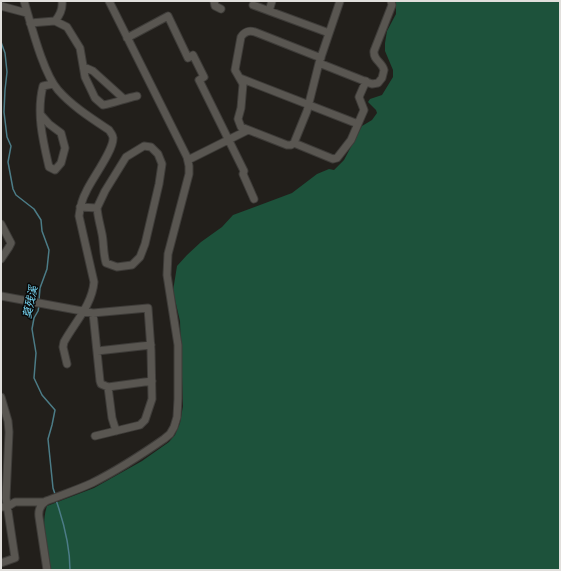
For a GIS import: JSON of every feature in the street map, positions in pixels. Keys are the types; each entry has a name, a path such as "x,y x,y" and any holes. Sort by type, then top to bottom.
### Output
{"street":[{"path":"24,1 30,23 53,84 73,105 109,130 113,139 109,152 86,192 80,207 79,216 94,282 91,295 84,311 64,342 63,347 67,364"},
{"path":"55,21 60,15 63,6 62,1"},
{"path":"4,507 15,502 45,502 91,484 128,463 170,434 177,417 178,345 167,275 167,266 168,254 189,174 188,160 109,1"},
{"path":"214,1 215,6 221,9"},
{"path":"269,11 272,1"},
{"path":"294,143 309,104 320,61 340,1"},
{"path":"366,81 360,97 364,110 348,145 336,159 294,143 287,145 241,127 238,122 243,84 235,70 241,37 243,34 247,31 255,32 366,81 372,84 377,83 381,80 384,71 382,65 375,58 374,51 392,5 391,1"},
{"path":"253,5 329,33"},
{"path":"1,6 28,13"},
{"path":"127,38 168,16 188,58 194,55 204,77 199,80 244,171 243,174 254,199"},
{"path":"30,23 55,21 67,27 80,48 85,76 95,98 103,105 112,104 137,96"},
{"path":"84,67 93,71 124,99"},
{"path":"240,78 358,124"},
{"path":"41,115 48,124 61,133 65,148 61,163 55,170 50,167 41,131 40,97 43,86 53,84"},
{"path":"188,160 248,130"},
{"path":"144,146 151,147 158,154 162,164 160,184 145,244 140,257 132,265 117,268 106,263 103,256 102,234 98,222 97,208 105,191 126,157 144,146"},
{"path":"80,207 97,208"},
{"path":"1,224 11,243 10,247 1,259"},
{"path":"1,296 93,313 148,308 151,345 152,398 144,422 140,426 95,436"},
{"path":"93,313 101,384 108,387 152,381"},
{"path":"97,351 151,345"},
{"path":"108,387 112,418 116,431"},
{"path":"1,397 9,432 6,498 4,507 15,558 1,563"},
{"path":"45,502 39,509 39,517 47,570"}],"green space":[{"path":"396,1 560,1 560,570 51,570 44,530 47,506 94,488 142,461 169,442 175,435 180,423 183,406 180,321 173,291 177,266 201,242 222,227 233,215 292,193 317,174 329,169 334,170 344,160 362,126 372,120 377,113 368,102 370,99 382,95 393,77 393,70 385,51 385,43 387,31 396,14"}],"waterway":[{"name":"莫残溪","path":"1,42 5,53 7,72 4,112 7,137 11,146 8,162 13,189 16,195 34,209 41,220 42,231 49,250 47,269 40,288 39,300"},
{"name":"莫残溪","path":"39,306 34,318 32,329 36,353 34,378 42,395 55,410 48,439 53,488 55,494"},
{"name":"莫残溪","path":"56,500 66,535 70,570"}]}
